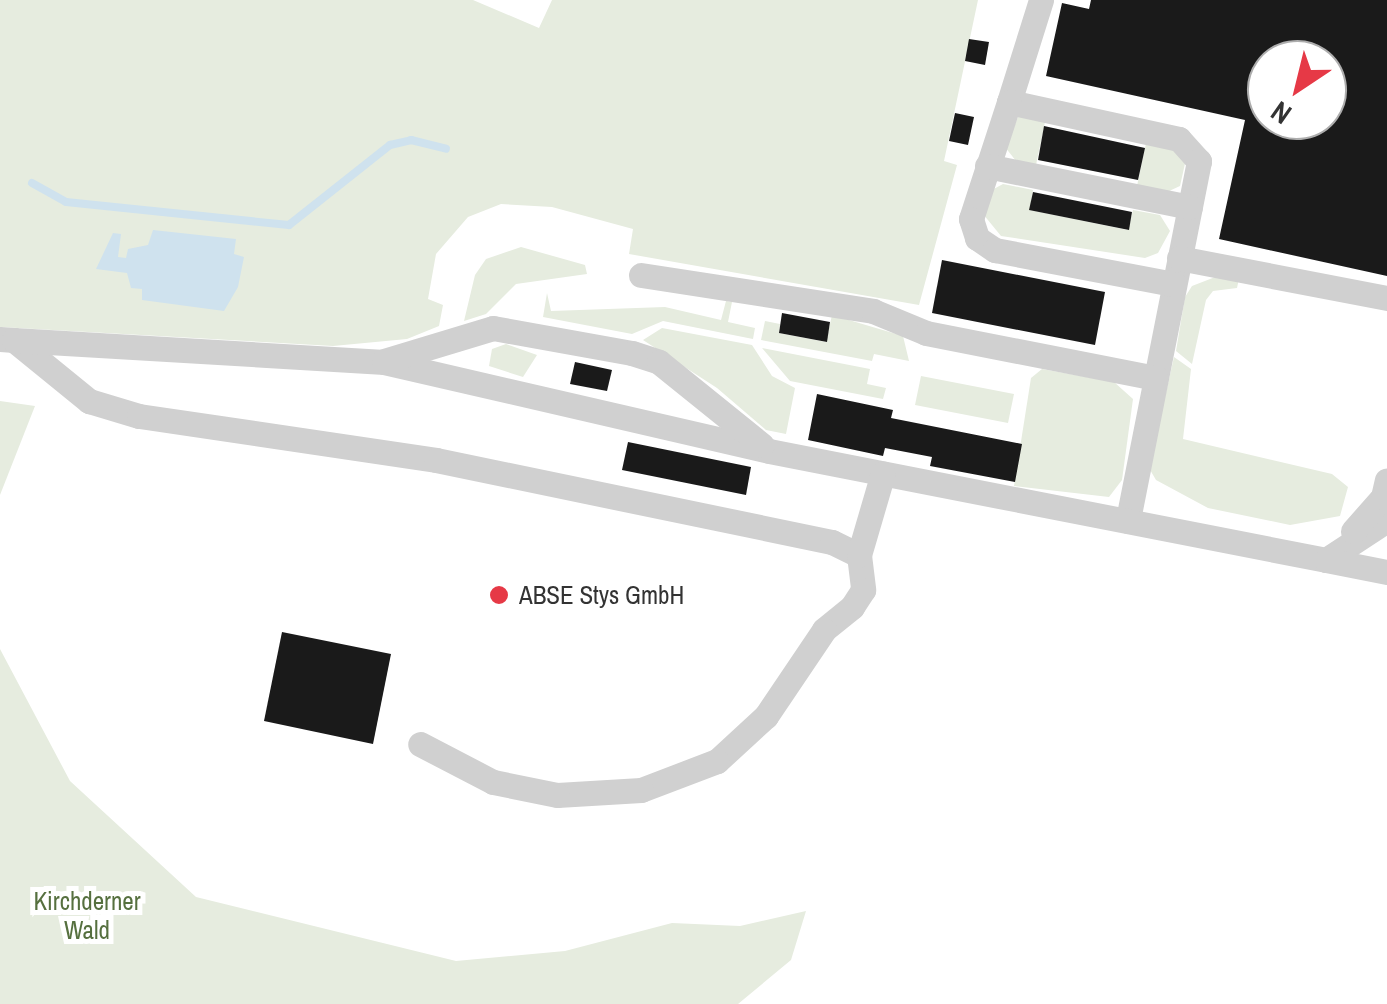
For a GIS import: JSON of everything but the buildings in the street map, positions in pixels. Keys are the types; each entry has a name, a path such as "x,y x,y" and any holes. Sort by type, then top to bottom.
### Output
{"lane":[{"path":"1041,0 971,219 977,238 996,250 1174,284"},
{"path":"1009,102 1180,139 1199,160 1128,521"},
{"path":"988,166 1190,207"},
{"path":"1180,258 1387,298"},
{"path":"641,275 873,311 926,332 1156,378"},
{"path":"384,362 493,328 659,362 770,451"},
{"path":"7,340 384,362 770,451 1387,572"},
{"path":"7,340 89,401 138,416 436,460 832,542 859,556"},
{"path":"420,744 493,782 557,795 641,790 716,761 754,729 824,630 852,607 864,590 859,556 883,473"},
{"path":"1326,560 1384,496 1387,480"},
{"path":"1326,560 1387,520"},
{"path":"1326,560 1387,556"}],"green space":[{"path":"0,0 473,0 539,28 552,0 978,0 944,161 957,165 919,305 629,254 633,229 552,207 501,204 468,217 436,254 428,299 443,305 439,326 407,339 333,346 0,327"},
{"path":"1019,115 1045,122 1036,165 1016,161 1005,147"},
{"path":"1146,143 1175,145 1186,159 1180,186 1167,192 1137,186"},
{"path":"1003,184 1033,190 1030,210 1128,230 1133,210 1160,215 1170,231 1158,253 1145,258 1001,236 983,214 990,191"},
{"path":"521,247 585,265 587,274 516,284 486,314 464,321 475,275 486,259"},
{"path":"1223,274 1240,274 1237,288 1213,291 1206,300 1192,364 1176,351 1185,297 1192,286"},
{"path":"547,293 551,311 665,307 721,320 726,301 732,302 728,322 755,328 753,339 663,321 632,334 543,317"},
{"path":"832,315 903,336 909,361 874,354 872,361 761,340 765,321 780,324 779,333 826,342"},
{"path":"662,328 752,345 772,376 795,388 786,434 766,430 717,388 643,340"},
{"path":"506,344 537,355 523,377 489,366 492,349"},
{"path":"762,348 870,369 867,384 886,388 883,399 790,381"},
{"path":"1174,357 1191,369 1183,439 1332,474 1348,487 1340,516 1290,525 1208,508 1156,480 1149,468"},
{"path":"1042,369 1114,382 1133,399 1122,480 1109,497 1014,486 1031,378"},
{"path":"921,376 1014,394 1008,423 915,405"},
{"path":"0,401 35,406 0,495"},
{"name":"Kirchderner Wald","path":"0,649 70,781 196,897 456,961 565,951 672,923 740,926 806,911 791,960 738,1004 0,1004"}],"water":[{"path":"153,230 236,239 234,254 244,257 238,287 224,311 142,300 142,289 131,288 127,273 96,269 113,233 121,234 118,257 126,258 128,249 148,245"}],"waterway":[{"path":"32,183 66,202 289,225 390,145 411,140 446,149"}],"place":[{"name":"ABSE Stys GmbH","path":"499,595"}]}
